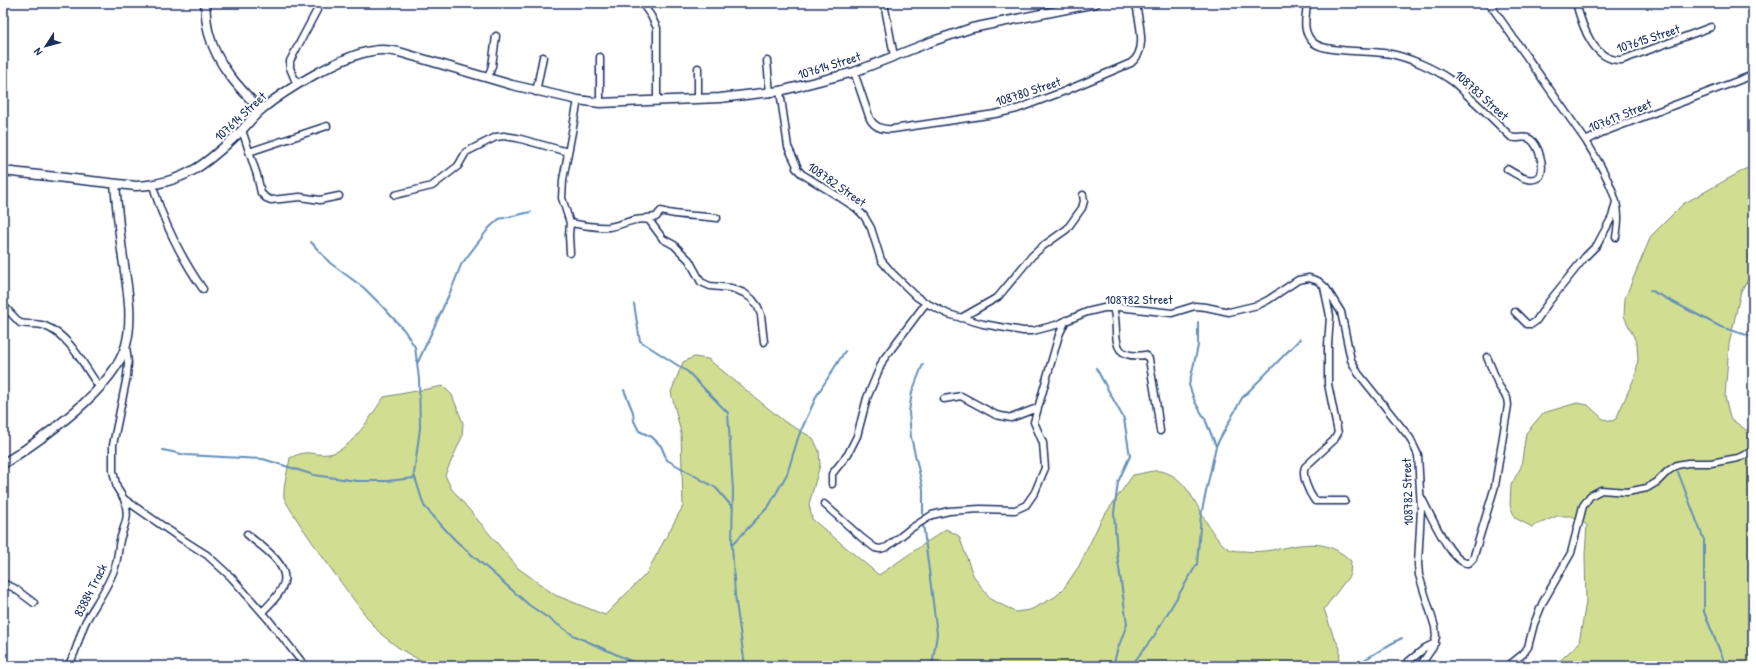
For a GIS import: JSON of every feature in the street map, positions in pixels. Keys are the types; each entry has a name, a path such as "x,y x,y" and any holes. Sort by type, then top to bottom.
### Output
{"street":[{"path":"205,3 208,33 214,50 229,76 261,110"},
{"path":"642,3 657,28 657,100"},
{"path":"884,3 894,56"},
{"name":"107614 Street","path":"3,171 115,184 154,185 172,180 202,166 242,130 261,110 297,85 363,52 380,50 404,53 536,92 578,100 600,102 720,98 780,92 854,72 933,41 972,28 1096,3"},
{"name":"108780 Street","path":"854,72 870,119 875,125 882,129 893,129 1017,109 1065,91 1131,63 1136,59 1141,46 1136,3"},
{"name":"108783 Street","path":"1307,3 1305,28 1310,38 1316,45 1329,49 1365,50 1392,54 1428,68 1450,79 1511,137 1527,138 1530,140 1536,147 1543,165 1540,176 1534,180 1525,178 1507,169"},
{"name":"107617 Street","path":"1488,3 1586,141 1601,133 1753,75"},
{"name":"107615 Street","path":"1576,3 1584,30 1607,58 1613,61 1622,60 1712,28"},
{"path":"297,85 290,68 290,61 317,10"},
{"path":"488,78 492,66 496,36"},
{"path":"536,92 543,57"},
{"path":"600,57 600,102"},
{"path":"767,61 770,93"},
{"path":"698,68 698,98"},
{"name":"108782 Street","path":"780,92 788,147 797,166 796,168 802,174 856,208 864,216 871,228 881,260 911,292 926,304 961,318 1023,331 1033,331 1056,325 1087,312 1113,308 1172,313 1195,306 1229,312 1258,305 1298,280 1309,278 1318,281 1324,286 1341,312 1350,360 1358,373 1414,444 1418,455 1421,496 1418,564 1419,575 1435,627 1435,643"},
{"path":"570,253 570,223 564,208 562,192 578,100"},
{"path":"250,152 327,126"},
{"path":"242,130 250,152 261,193 266,198 271,200 300,197 320,200 339,196"},
{"path":"395,195 432,186 458,166 466,152 496,137 504,136 517,138 568,152"},
{"path":"1586,141 1604,173 1616,202 1619,217 1616,237"},
{"path":"115,184 129,303 126,344 128,363 113,445 112,461 114,479 124,499 207,555 231,577 262,612 305,666"},
{"path":"154,185 159,205 187,267 203,289"},
{"path":"961,318 998,297 1032,256 1067,229 1082,208 1083,195"},
{"path":"1515,312 1527,324 1532,324 1536,321 1548,302 1585,257 1597,245 1612,217 1616,202"},
{"path":"570,223 588,227 609,226 643,218 656,217 661,211 682,216 700,215 717,218"},
{"path":"643,218 649,220 664,239 674,245 689,260 701,282 710,286 731,288 752,299 758,307 761,316 764,342"},
{"path":"1324,286 1330,316 1328,384 1338,433 1334,440 1305,467 1303,472 1315,501 1345,501"},
{"path":"832,484 832,474 848,454 857,436 867,398 883,360 926,304"},
{"path":"3,305 20,323 45,326 66,342 75,350 100,388"},
{"path":"1113,308 1115,314 1115,335 1118,347 1129,355 1145,355 1149,359 1160,431"},
{"path":"824,504 862,538 875,548 880,549 887,547 915,525 932,515 948,511 980,509 1015,510 1021,508 1029,502 1036,492 1045,468 1043,443 1034,424 1037,408 1059,335 1066,320"},
{"path":"3,464 53,428 100,388 117,366 126,344"},
{"path":"1421,496 1454,556 1464,563 1469,564 1472,559 1495,486 1508,405 1507,398 1499,386 1487,357"},
{"path":"944,398 961,396 996,414 1011,418 1037,408"},
{"path":"1508,666 1523,654 1528,647 1534,624 1543,602 1572,553 1583,506 1590,496 1601,490 1627,492 1647,488 1658,482 1668,471 1677,465 1688,463 1711,463 1738,458 1753,451"},
{"name":"83884 Track","path":"68,666 76,651 86,621 109,582 115,567 121,539 128,517 128,510 124,499"},
{"path":"247,534 277,559 285,574 278,595 262,612"},
{"path":"3,583 14,588 34,603"},
{"path":"1403,666 1425,648 1435,643"},
{"path":"1420,666 1435,643"}],"green space":[{"path":"1753,165 1753,272 1741,291 1729,344 1725,397 1730,418 1746,430 1753,431 1753,666 1554,666 1579,643 1586,602 1585,554 1587,525 1572,516 1557,516 1532,527 1515,518 1510,505 1511,485 1521,467 1526,433 1543,413 1577,403 1588,405 1603,419 1612,421 1616,419 1636,374 1638,359 1637,344 1624,316 1625,298 1651,236 1683,204"},
{"path":"694,357 708,359 785,422 813,438 819,451 820,465 809,504 812,519 879,575 946,529 959,536 973,575 990,599 1016,612 1030,610 1055,597 1064,588 1079,566 1101,520 1133,475 1160,471 1172,475 1182,483 1212,531 1229,549 1236,551 1258,551 1312,544 1325,546 1338,551 1351,561 1350,575 1324,609 1333,635 1340,648 1339,666 439,666 415,658 394,645 381,634 361,610 329,566 298,521 284,497 290,458 302,453 329,454 345,446 360,431 384,397 443,386 452,395 463,423 462,437 445,475 451,488 518,568 555,595 605,615 646,574 683,506 681,433 671,392 683,362"}],"waterway":[{"path":"418,362 461,265 489,228 499,219 531,212"},
{"path":"311,242 330,263 364,288 382,306 404,330 415,347 419,379 420,428 414,474 424,506 455,540 529,605 573,635 642,666"},
{"path":"1650,290 1721,327 1753,337"},
{"path":"634,304 640,341 688,372 728,413 733,490 732,545 735,595 745,666"},
{"path":"1198,322 1198,346 1189,385 1195,402 1205,419 1216,446"},
{"path":"1131,666 1154,636 1197,564 1201,515 1216,446 1242,398 1300,339"},
{"path":"732,545 769,506 787,474 799,435 817,395 845,351"},
{"path":"923,364 912,392 909,412 911,437 923,489 923,519"},
{"path":"1096,368 1124,419 1130,456 1118,482 1114,513 1117,554 1127,624 1113,666"},
{"path":"624,390 633,412 634,421 639,431 652,437 661,446 667,460 716,488 733,508"},
{"path":"163,450 186,455 263,459 314,475 357,481 387,481 415,478"},
{"path":"1678,472 1704,540 1704,612 1726,666"},
{"path":"923,523 937,634 932,666"},
{"path":"1353,666 1402,638"}]}
